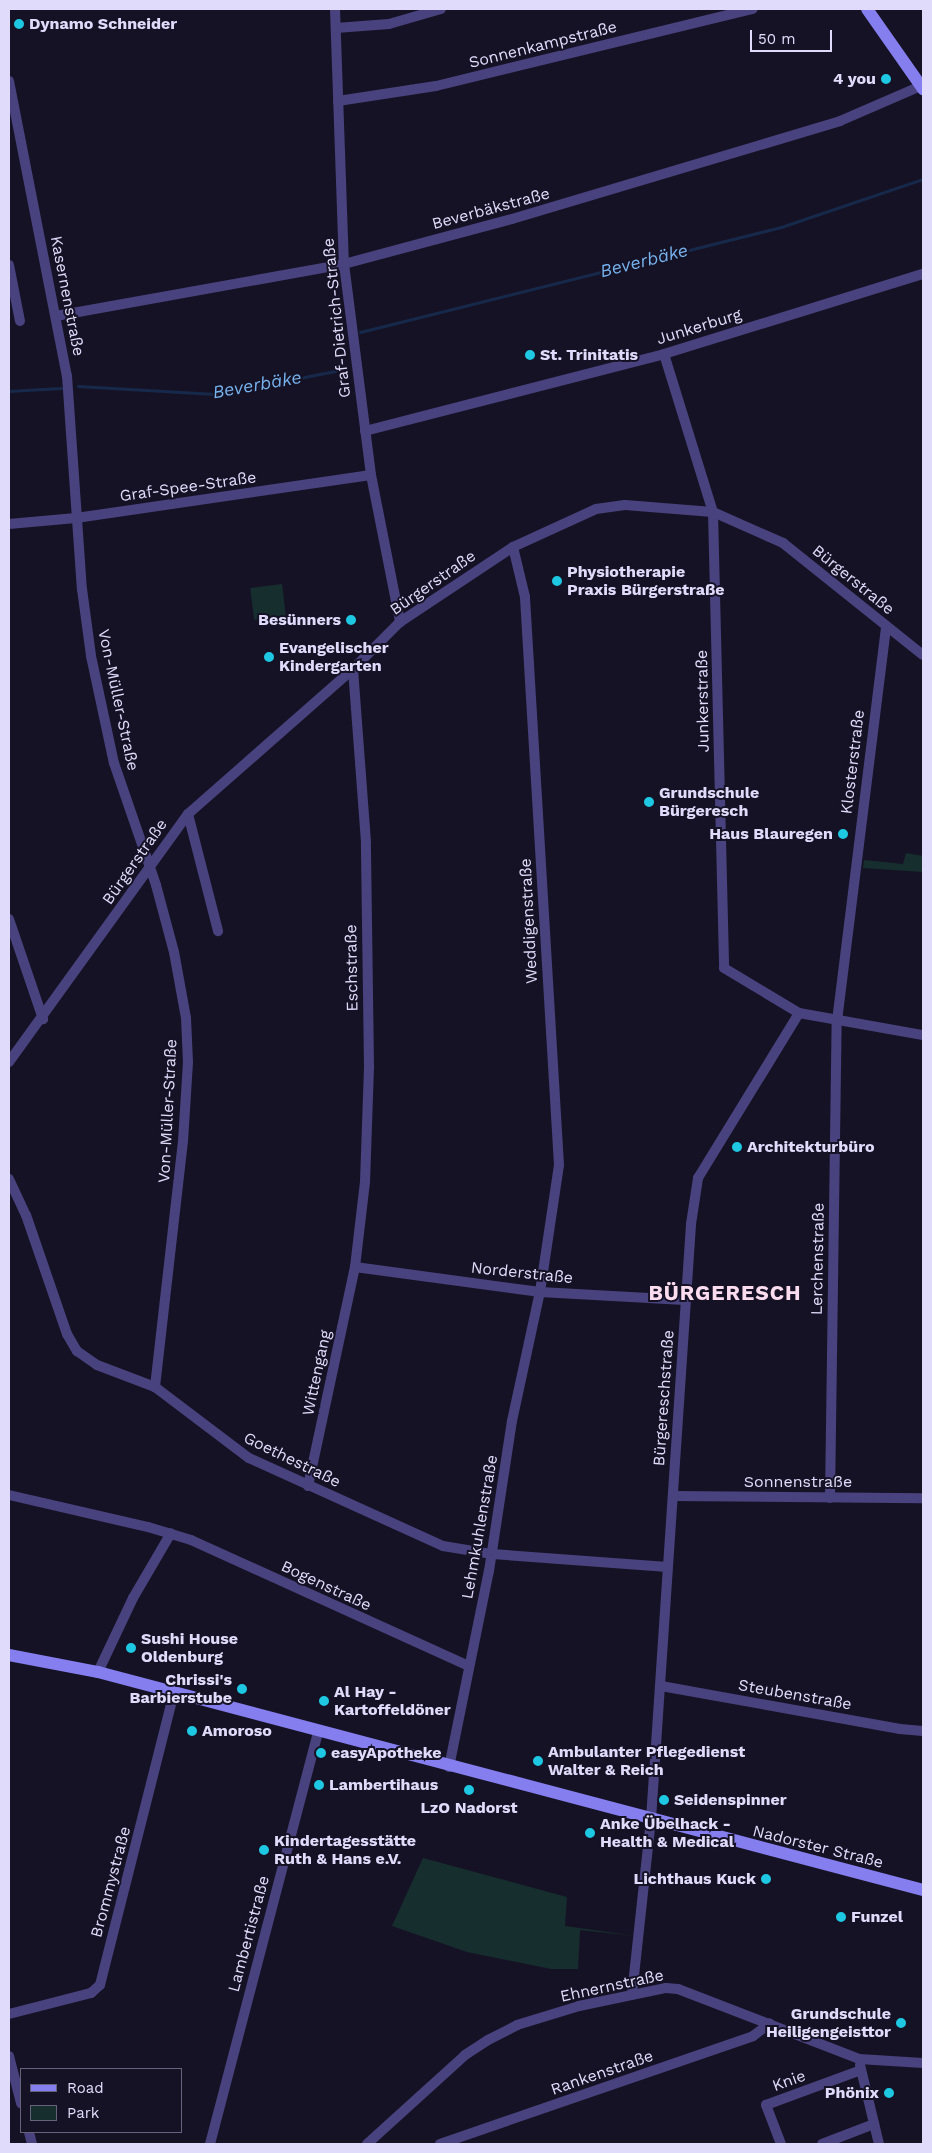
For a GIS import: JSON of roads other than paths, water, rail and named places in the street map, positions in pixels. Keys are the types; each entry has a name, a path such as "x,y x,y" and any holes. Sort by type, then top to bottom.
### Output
{"street":[{"name":"Graf-Dietrich-Straße","path":"335,9 344,264 371,475 400,622"},
{"path":"336,28 389,24 442,9"},
{"name":"Sonnenkampstraße","path":"338,101 436,86 753,9"},
{"path":"867,9 923,87"},
{"name":"Kasernenstraße","path":"9,81 67,376 76,518"},
{"name":"Beverbäkstraße","path":"56,316 344,264 512,219 840,121 923,87"},
{"path":"9,265 12,300 20,321"},
{"name":"Junkerburg","path":"365,431 664,354 923,274"},
{"name":"Junkerstraße","path":"664,354 714,512 724,968 799,1013"},
{"name":"Graf-Spee-Straße","path":"9,524 76,518 371,475"},
{"name":"Bürgerstraße","path":"9,1062 43,1019 149,866 188,814 353,669 400,622 513,547 596,509 625,505 714,512 783,543 923,655"},
{"name":"Von-Müller-Straße","path":"76,518 90,646 105,730 149,866 179,974 188,1062 175,1230 155,1387"},
{"name":"Weddigenstraße","path":"513,547 525,597 558,1165 540,1292"},
{"name":"Klosterstraße","path":"837,1021 886,626"},
{"name":"Eschstraße","path":"353,669 366,842 369,1066 365,1182 355,1267"},
{"path":"188,814 218,931"},
{"path":"9,919 43,1019"},
{"path":"799,1013 923,1036"},
{"name":"Bürgereschstraße","path":"632,1994 651,1819 685,1300 698,1178 799,1013"},
{"name":"Lerchenstraße","path":"830,1498 837,1021"},
{"name":"Goethestraße","path":"9,1179 26,1215 67,1334 77,1351 96,1364 155,1387 191,1411 229,1446 308,1486 442,1546 492,1554 668,1567"},
{"name":"Norderstraße","path":"355,1267 540,1292 685,1300"},
{"name":"Wittengang","path":"308,1486 355,1267"},
{"name":"Lehmkuhlenstraße","path":"449,1767 492,1554 512,1421 540,1292"},
{"name":"Bogenstraße","path":"9,1495 171,1533 468,1666"},
{"name":"Sonnenstraße","path":"673,1496 923,1498"},
{"path":"98,1672 133,1598 171,1533"},
{"name":"Nadorster Straße","path":"9,1655 98,1672 449,1767 923,1890"},
{"name":"Steubenstraße","path":"661,1686 900,1729 923,1730"},
{"name":"Brommystraße","path":"9,2014 91,1993 100,1985 174,1693"},
{"name":"Lambertistraße","path":"210,2144 318,1732"},
{"name":"Ehnernstraße","path":"367,2144 465,2055 488,2040 517,2025 632,1994 678,1989 859,2059 923,2063"},
{"name":"Rankenstraße","path":"440,2144 753,2036 770,2023"},
{"path":"9,2056 20,2099"},
{"path":"859,2059 879,2144"},
{"name":"Knie","path":"781,2144 766,2105 861,2070"},
{"path":"822,2144 874,2124"}],"waterway":[{"name":"Beverbäke","path":"360,332 781,227 923,179"},
{"name":"Beverbäke","path":"78,386 215,394 346,369"},
{"name":"Beverbäke","path":"9,391 61,388"}],"place":[{"name":"Dynamo Schneider","path":"19,24"},
{"name":"4 you","path":"886,79"},
{"name":"St. Trinitatis","path":"530,355"},
{"name":"Physiotherapie Praxis Bürgerstraße","path":"557,581"},
{"name":"Besünners","path":"351,620"},
{"name":"Evangelischer Kindergarten","path":"269,657"},
{"name":"Grundschule Bürgeresch","path":"649,802"},
{"name":"Haus Blauregen","path":"843,834"},
{"name":"Architekturbüro","path":"737,1147"},
{"name":"Sushi House Oldenburg","path":"131,1648"},
{"name":"Chrissi's Barbierstube","path":"242,1689"},
{"name":"Al Hay - Kartoffeldöner","path":"324,1701"},
{"name":"Amoroso","path":"192,1731"},
{"name":"easyApotheke","path":"321,1753"},
{"name":"Ambulanter Pflegedienst Walter & Reich","path":"538,1761"},
{"name":"Lambertihaus","path":"319,1785"},
{"name":"LzO Nadorst","path":"469,1790"},
{"name":"Seidenspinner","path":"664,1800"},
{"name":"Anke Übelhack - Health & Medical","path":"590,1833"},
{"name":"Kindertagesstätte Ruth & Hans e.V.","path":"264,1850"},
{"name":"Lichthaus Kuck","path":"766,1879"},
{"name":"Funzel","path":"841,1917"},
{"name":"Grundschule Heiligengeisttor","path":"901,2023"},
{"name":"Phönix","path":"889,2093"}],"district":[{"name":"BÜRGERESCH","path":"725,1293"}]}
